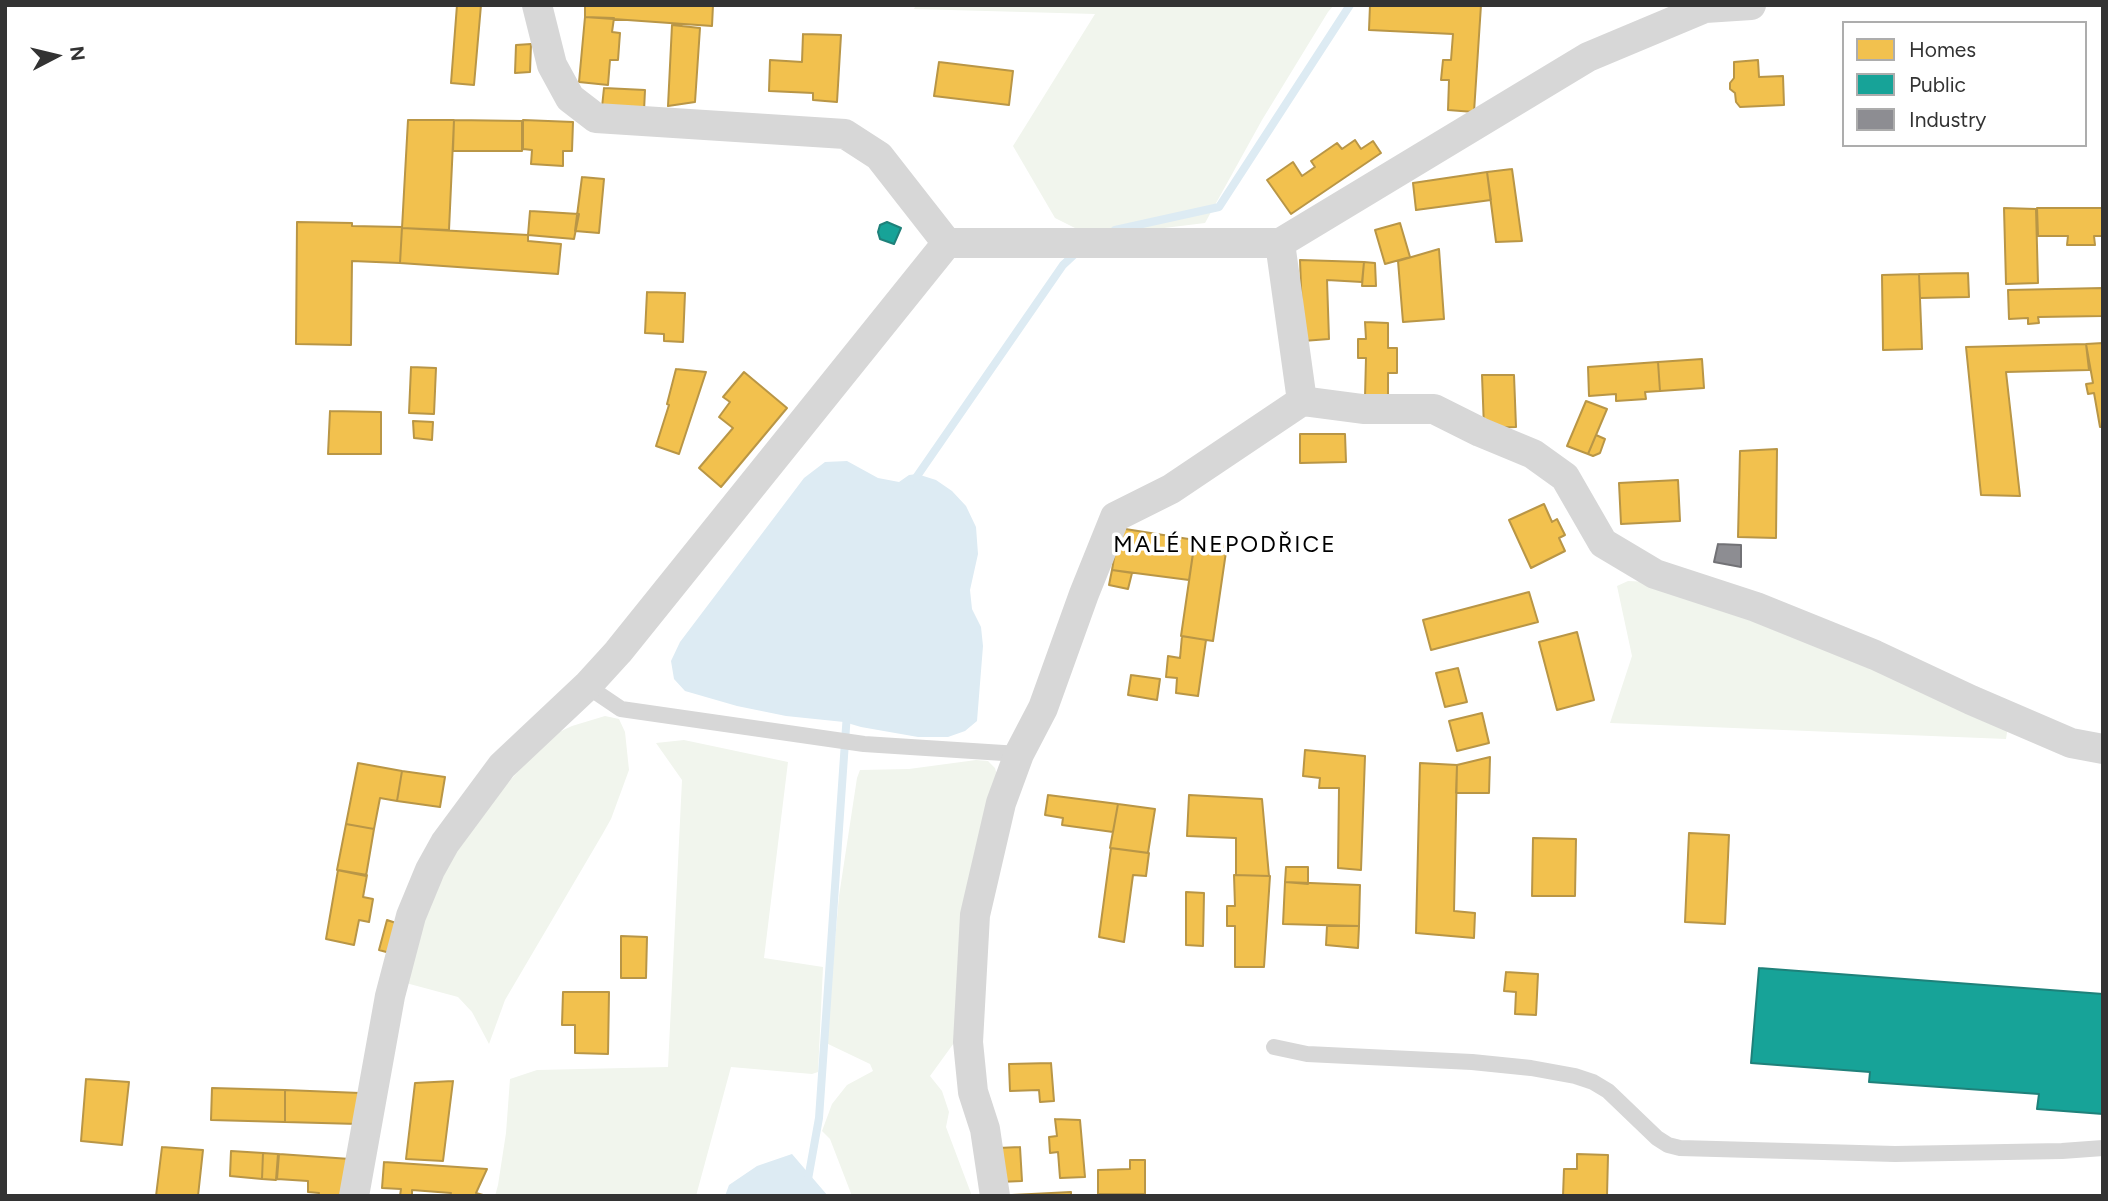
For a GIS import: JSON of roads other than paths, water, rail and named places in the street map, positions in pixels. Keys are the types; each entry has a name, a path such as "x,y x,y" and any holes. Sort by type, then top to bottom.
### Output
{"street":[{"path":"537,5 552,65 570,98 596,118 845,134 879,156 947,243"},
{"path":"947,243 1280,243 1588,57 1705,8 1751,5"},
{"path":"354,1196 390,996 411,916 445,842 502,766 587,686 618,652 947,243"},
{"path":"1280,243 1303,401"},
{"path":"995,1196 985,1129 973,1092 968,1042 974,928 1001,803 1019,754 1043,708 1115,517 1171,489 1303,401 1363,409 1434,409 1480,432 1533,453 1555,469 1565,477 1603,543 1655,574 1756,607 1875,655 2071,743 2103,749"}],"lane":[{"path":"587,686 621,709 864,744 1019,754"},
{"path":"1274,1047 1307,1054 1472,1062 1575,1076 1608,1091 1657,1138 1680,1148 1895,1154 2103,1148"}],"waterway":[{"path":"1115,230 1219,207 1350,5"},
{"path":"913,482 1063,265 1078,251"},
{"path":"805,1196 819,1118 847,713"}],"district":[{"name":"MALÉ NEPODŘICE","path":"1225,545"}]}
